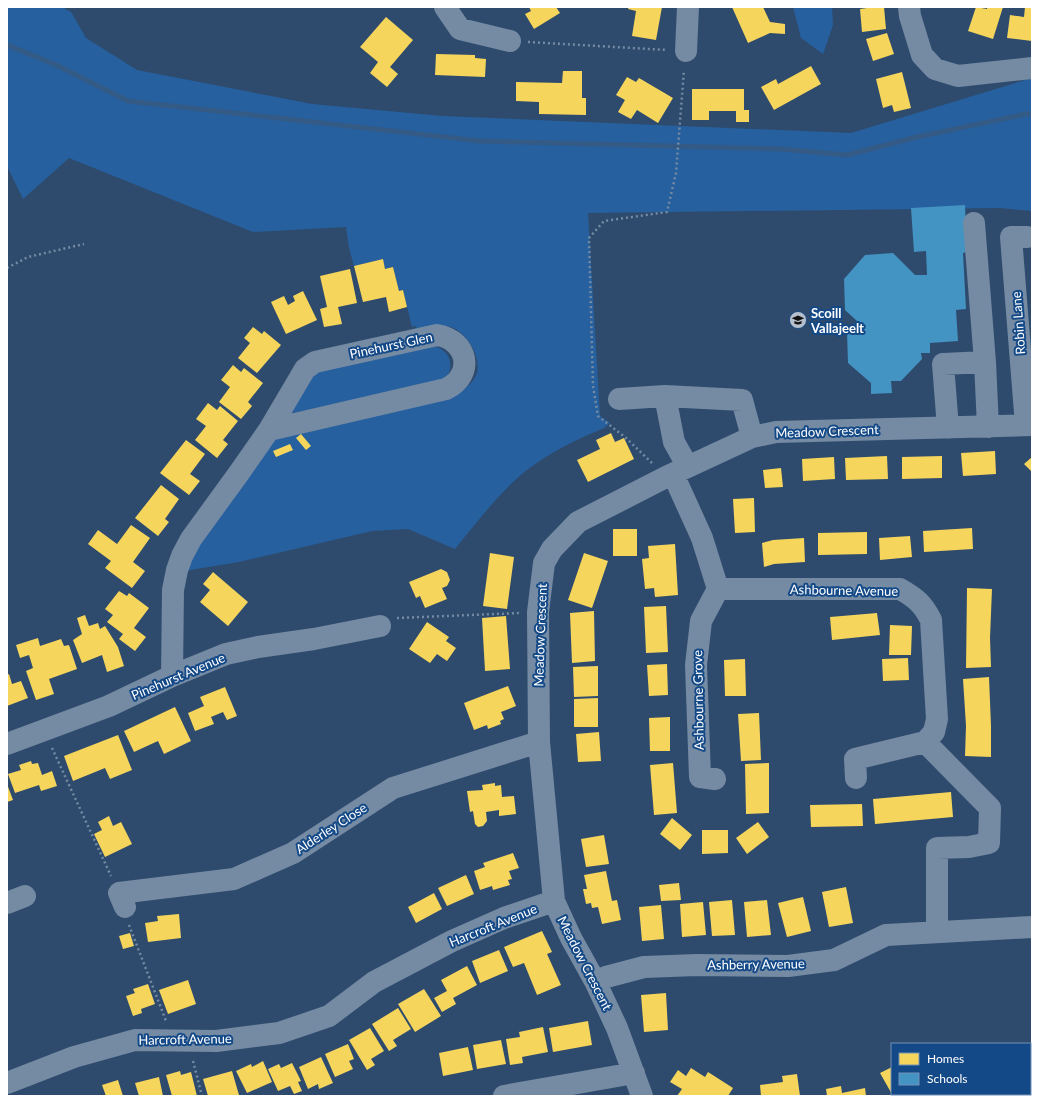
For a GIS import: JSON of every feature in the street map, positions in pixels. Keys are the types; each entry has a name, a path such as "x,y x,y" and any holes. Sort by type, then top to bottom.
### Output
{"street":[{"path":"445,7 460,29 510,41"},
{"path":"686,51 688,7"},
{"path":"909,7 910,16 922,56 935,69 958,76 1032,68"},
{"path":"974,222 985,362 988,427"},
{"name":"Robin Lane","path":"1027,237 1011,237 1029,425"},
{"name":"Pinehurst Glen","path":"172,676 173,590 174,578 180,563 191,539 268,430 305,369 315,362 437,335 451,339 460,348 464,358 464,368 461,375 456,382 446,389 268,430"},
{"path":"948,428 943,364 985,362"},
{"path":"665,396 674,442 676,472 702,538 718,589"},
{"path":"619,399 665,396 742,400 752,437"},
{"name":"Meadow Crescent","path":"642,1096 617,1028 596,983 571,938 554,901 539,742 538,612 544,563 552,549 578,522 676,472 752,437 776,432 1029,425"},
{"name":"Ashbourne Avenue","path":"718,589 900,589 914,596 924,606 931,620 937,719 934,732 925,742"},
{"name":"Ashbourne Grove","path":"715,779 700,777 696,665 700,621 718,589"},
{"name":"Pinehurst Avenue","path":"7,744 109,706 172,676 208,661 241,651 380,626"},
{"name":"Alderley Close","path":"119,893 234,879 293,853 393,788 539,742"},
{"path":"855,761 925,742 990,808 989,843 969,847 937,848 937,932"},
{"name":"Harcroft Avenue","path":"7,1083 74,1057 135,1040 216,1041 279,1033 329,1016 374,982 452,941 504,918 554,901"},
{"name":"Ashberry Avenue","path":"596,983 606,977 644,967 697,965 788,966 834,960 886,935 1032,928"},
{"path":"504,1096 634,1073"}],"path":[{"path":"510,41 686,51 676,173 667,212 604,221 589,238 593,386 598,416 626,438 676,472"},
{"path":"7,268 28,256 84,244"},
{"path":"380,626 396,618 538,612"},
{"path":"44,730 119,893 129,926 181,1040 202,1096"}],"shaded area":[{"path":"7,7 62,7 71,12 86,38 137,70 312,104 442,116 851,133 1032,78 1032,211 1000,208 588,213 600,416 610,423 604,428 554,452 519,476 495,501 455,549 408,529 372,531 239,562 184,571 187,562 271,440 460,392 472,382 476,376 478,366 477,359 472,346 462,334 451,327 438,327 417,331 416,326 412,327 403,290 399,291 393,267 385,269 383,259 354,266 349,248 346,227 253,232 69,158 23,199 7,166"},
{"path":"793,7 832,7 833,25 823,54 801,38"},
{"path":"434,346 444,351 450,360 449,371 443,381 293,413 291,411 312,372"}],"building: Homes":[{"path":"529,7 556,7 560,13 534,29 525,14 531,11"},
{"path":"629,7 662,7 656,40 632,36 636,11 628,9"},
{"path":"732,7 763,7 770,22 785,24 785,34 770,33 748,43"},
{"path":"884,7 886,29 862,32 860,9"},
{"path":"976,7 987,9 987,7 1003,7 993,39 968,31"},
{"path":"1025,7 1032,7 1032,41 1007,38 1010,15 1024,17"},
{"path":"386,17 413,40 390,67 398,74 387,87 370,73 378,62 360,47"},
{"path":"887,33 894,54 873,61 866,39"},
{"path":"436,54 475,55 475,58 486,59 485,77 435,75"},
{"path":"811,66 821,84 774,110 761,87 776,79 778,84"},
{"path":"563,71 582,71 582,98 586,98 586,115 539,114 539,102 516,101 516,82 562,83"},
{"path":"902,72 911,108 894,112 892,105 883,108 876,79"},
{"path":"627,77 636,82 639,78 673,98 658,123 637,110 631,119 618,112 625,100 616,95"},
{"path":"692,89 744,89 744,110 749,110 749,122 736,122 736,111 709,111 709,120 692,120"},
{"path":"383,259 385,269 393,267 399,291 403,290 407,307 389,312 386,297 363,302 354,266"},
{"path":"350,269 357,303 338,307 342,324 324,327 320,309 327,307 320,276"},
{"path":"303,291 317,320 286,334 271,302 284,296 288,305 295,301 293,296"},
{"path":"253,327 262,334 264,331 281,345 257,373 238,358 250,343 244,338"},
{"path":"233,365 241,372 244,368 263,383 248,402 252,406 241,419 219,402 230,387 221,380"},
{"path":"208,403 217,410 220,406 238,421 223,440 228,444 217,458 195,440 206,426 196,419"},
{"path":"611,433 615,442 624,438 634,459 588,482 577,460 600,449 596,440"},
{"path":"301,434 311,446 306,450 296,438"},
{"path":"186,440 205,454 190,474 200,481 189,495 160,473"},
{"path":"290,444 293,450 276,457 273,451"},
{"path":"995,451 996,474 963,476 961,453"},
{"path":"887,456 888,479 846,480 845,458"},
{"path":"942,456 942,478 902,479 902,457"},
{"path":"834,457 835,479 803,481 802,459"},
{"path":"1032,457 1032,472 1024,464"},
{"path":"781,468 783,487 765,488 763,470"},
{"path":"161,485 179,499 165,519 169,522 158,536 135,518"},
{"path":"754,498 755,532 735,533 733,499"},
{"path":"131,525 150,538 133,562 145,571 132,588 105,568 111,561 88,544 98,530 117,544"},
{"path":"972,528 973,549 924,552 923,531"},
{"path":"613,529 637,529 637,556 613,556"},
{"path":"867,532 867,554 818,555 818,533"},
{"path":"910,536 912,557 880,560 879,538"},
{"path":"804,538 805,562 774,564 764,567 762,543 773,540"},
{"path":"675,544 678,595 655,597 654,588 645,589 642,559 649,558 648,546"},
{"path":"490,553 514,557 507,609 483,606"},
{"path":"584,553 608,561 592,608 568,600"},
{"path":"441,569 447,572 450,580 447,586 442,588 447,599 425,608 420,596 416,598 409,582"},
{"path":"213,572 248,602 228,626 200,602 210,590 203,584"},
{"path":"967,588 992,589 990,638 991,667 966,668"},
{"path":"119,591 127,596 129,593 149,608 134,628 146,637 135,651 119,639 123,634 107,622 113,615 105,609"},
{"path":"666,606 668,652 646,653 644,607"},
{"path":"594,611 595,661 572,663 570,613"},
{"path":"877,613 880,635 832,640 830,617"},
{"path":"85,615 89,626 98,623 100,629 105,626 118,647 124,666 107,672 102,655 82,663 73,640 82,634 77,618"},
{"path":"506,616 510,669 485,671 482,618"},
{"path":"427,622 449,637 446,641 456,648 447,661 437,654 430,663 409,649"},
{"path":"890,625 912,626 911,655 889,655"},
{"path":"38,638 40,646 61,639 64,646 69,645 77,669 49,679 54,694 36,700 26,671 33,668 29,655 20,658 16,645"},
{"path":"908,658 909,680 883,681 882,659"},
{"path":"745,659 746,696 725,696 724,660"},
{"path":"667,664 668,695 649,696 647,665"},
{"path":"598,666 598,696 574,697 573,667"},
{"path":"9,674 12,684 21,681 28,698 7,706 7,675"},
{"path":"989,677 991,757 965,756 966,726 963,679"},
{"path":"508,686 516,706 501,712 504,719 500,721 501,724 488,729 487,725 474,730 464,703"},
{"path":"225,687 237,716 227,720 223,712 211,717 214,724 195,731 188,713 204,706 200,697"},
{"path":"598,698 598,727 574,727 574,699"},
{"path":"175,707 191,741 164,754 158,741 134,752 124,731"},
{"path":"759,713 761,760 741,761 738,714"},
{"path":"670,717 670,751 650,751 649,718"},
{"path":"599,732 601,761 578,762 576,734"},
{"path":"118,735 132,770 110,779 105,768 73,781 64,756"},
{"path":"31,761 32,764 38,763 42,775 52,771 57,786 41,791 39,785 15,793 8,774 21,770 19,765"},
{"path":"673,763 677,813 654,815 650,765"},
{"path":"769,763 769,813 746,814 745,764"},
{"path":"495,783 495,786 501,785 502,797 514,796 516,814 499,816 499,810 486,812 487,821 483,826 478,827 475,824 473,811 470,812 467,791 483,790 482,785"},
{"path":"7,784 13,800 7,802"},
{"path":"951,792 953,817 875,824 873,799"},
{"path":"862,804 863,826 811,827 810,805"},
{"path":"109,816 113,826 121,822 132,844 105,857 94,834 102,830 98,822"},
{"path":"672,818 692,835 680,850 660,834"},
{"path":"758,822 769,837 747,854 736,838"},
{"path":"702,830 728,830 728,853 702,854"},
{"path":"604,835 609,864 586,867 581,839"},
{"path":"513,853 519,868 509,871 512,879 508,880 510,885 493,890 492,886 480,890 474,871 485,867 483,863"},
{"path":"606,871 612,901 617,900 621,920 602,924 598,907 592,908 591,903 586,904 583,889 587,889 584,875"},
{"path":"466,875 474,894 447,906 438,888"},
{"path":"679,883 681,900 661,901 659,885"},
{"path":"846,887 853,923 829,927 822,892"},
{"path":"434,893 442,909 416,923 408,907"},
{"path":"803,897 811,931 787,937 778,903"},
{"path":"732,900 735,935 712,936 709,902"},
{"path":"767,900 771,935 747,937 744,902"},
{"path":"703,902 706,935 682,937 680,904"},
{"path":"661,905 664,939 642,941 639,907"},
{"path":"179,914 181,938 148,942 145,923 158,921 157,916"},
{"path":"542,931 552,952 547,954 561,985 537,995 524,963 513,967 504,947"},
{"path":"130,933 134,946 123,949 119,936"},
{"path":"499,950 508,971 480,983 472,961"},
{"path":"467,966 477,985 453,998 456,1004 442,1012 434,998 447,991 441,980"},
{"path":"188,980 196,1004 168,1014 159,990"},
{"path":"148,984 155,1004 141,1009 142,1013 133,1016 126,996 135,993 133,989"},
{"path":"424,989 441,1016 415,1032 398,1004"},
{"path":"666,993 668,1030 644,1032 641,995"},
{"path":"398,1008 411,1029 393,1040 397,1046 389,1051 372,1024"},
{"path":"588,1021 592,1045 553,1052 549,1028"},
{"path":"543,1027 548,1052 522,1057 523,1063 510,1065 506,1039 520,1037 519,1032"},
{"path":"370,1028 384,1051 371,1059 375,1065 367,1070 349,1040"},
{"path":"501,1040 506,1064 477,1069 473,1045"},
{"path":"348,1044 354,1059 349,1061 353,1069 335,1077 325,1054"},
{"path":"468,1047 473,1070 443,1076 439,1053"},
{"path":"321,1057 333,1083 319,1089 318,1084 308,1089 299,1067"},
{"path":"263,1061 272,1082 247,1093 236,1071 251,1064 252,1067"},
{"path":"292,1063 301,1081 298,1082 302,1091 294,1094 290,1086 278,1091 268,1069 279,1064 281,1068"},
{"path":"691,1068 705,1077 708,1072 733,1088 728,1096 677,1096 682,1089 670,1082 678,1070 686,1076"},
{"path":"891,1068 891,1092 880,1073"},
{"path":"180,1071 181,1075 191,1072 197,1096 172,1096 166,1075"},
{"path":"232,1071 239,1095 208,1096 203,1079"},
{"path":"797,1074 800,1096 761,1096 760,1085 783,1082 782,1076"},
{"path":"159,1077 163,1096 139,1096 135,1083"},
{"path":"118,1080 123,1096 106,1096 102,1085"},
{"path":"841,1086 842,1093 865,1088 866,1096 827,1096 826,1089"},
{"path":"892,1095 911,1096 893,1096"},
{"path":"991,1095 1016,1095 1014,1096"}],"building: Schools":[{"path":"965,205 967,252 963,253 966,309 956,310 958,341 930,343 930,353 921,353 922,359 901,381 891,381 892,393 871,394 871,383 848,363 847,332 857,321 845,310 844,279 865,255 893,253 915,275 927,275 926,251 914,252 911,208"}],"waterway":[{"path":"7,45 54,64 128,101 480,141 781,149 847,155 917,137 1032,114"}],"place":[{"name":"Scoill Vallajeelt","path":"798,320"}]}
